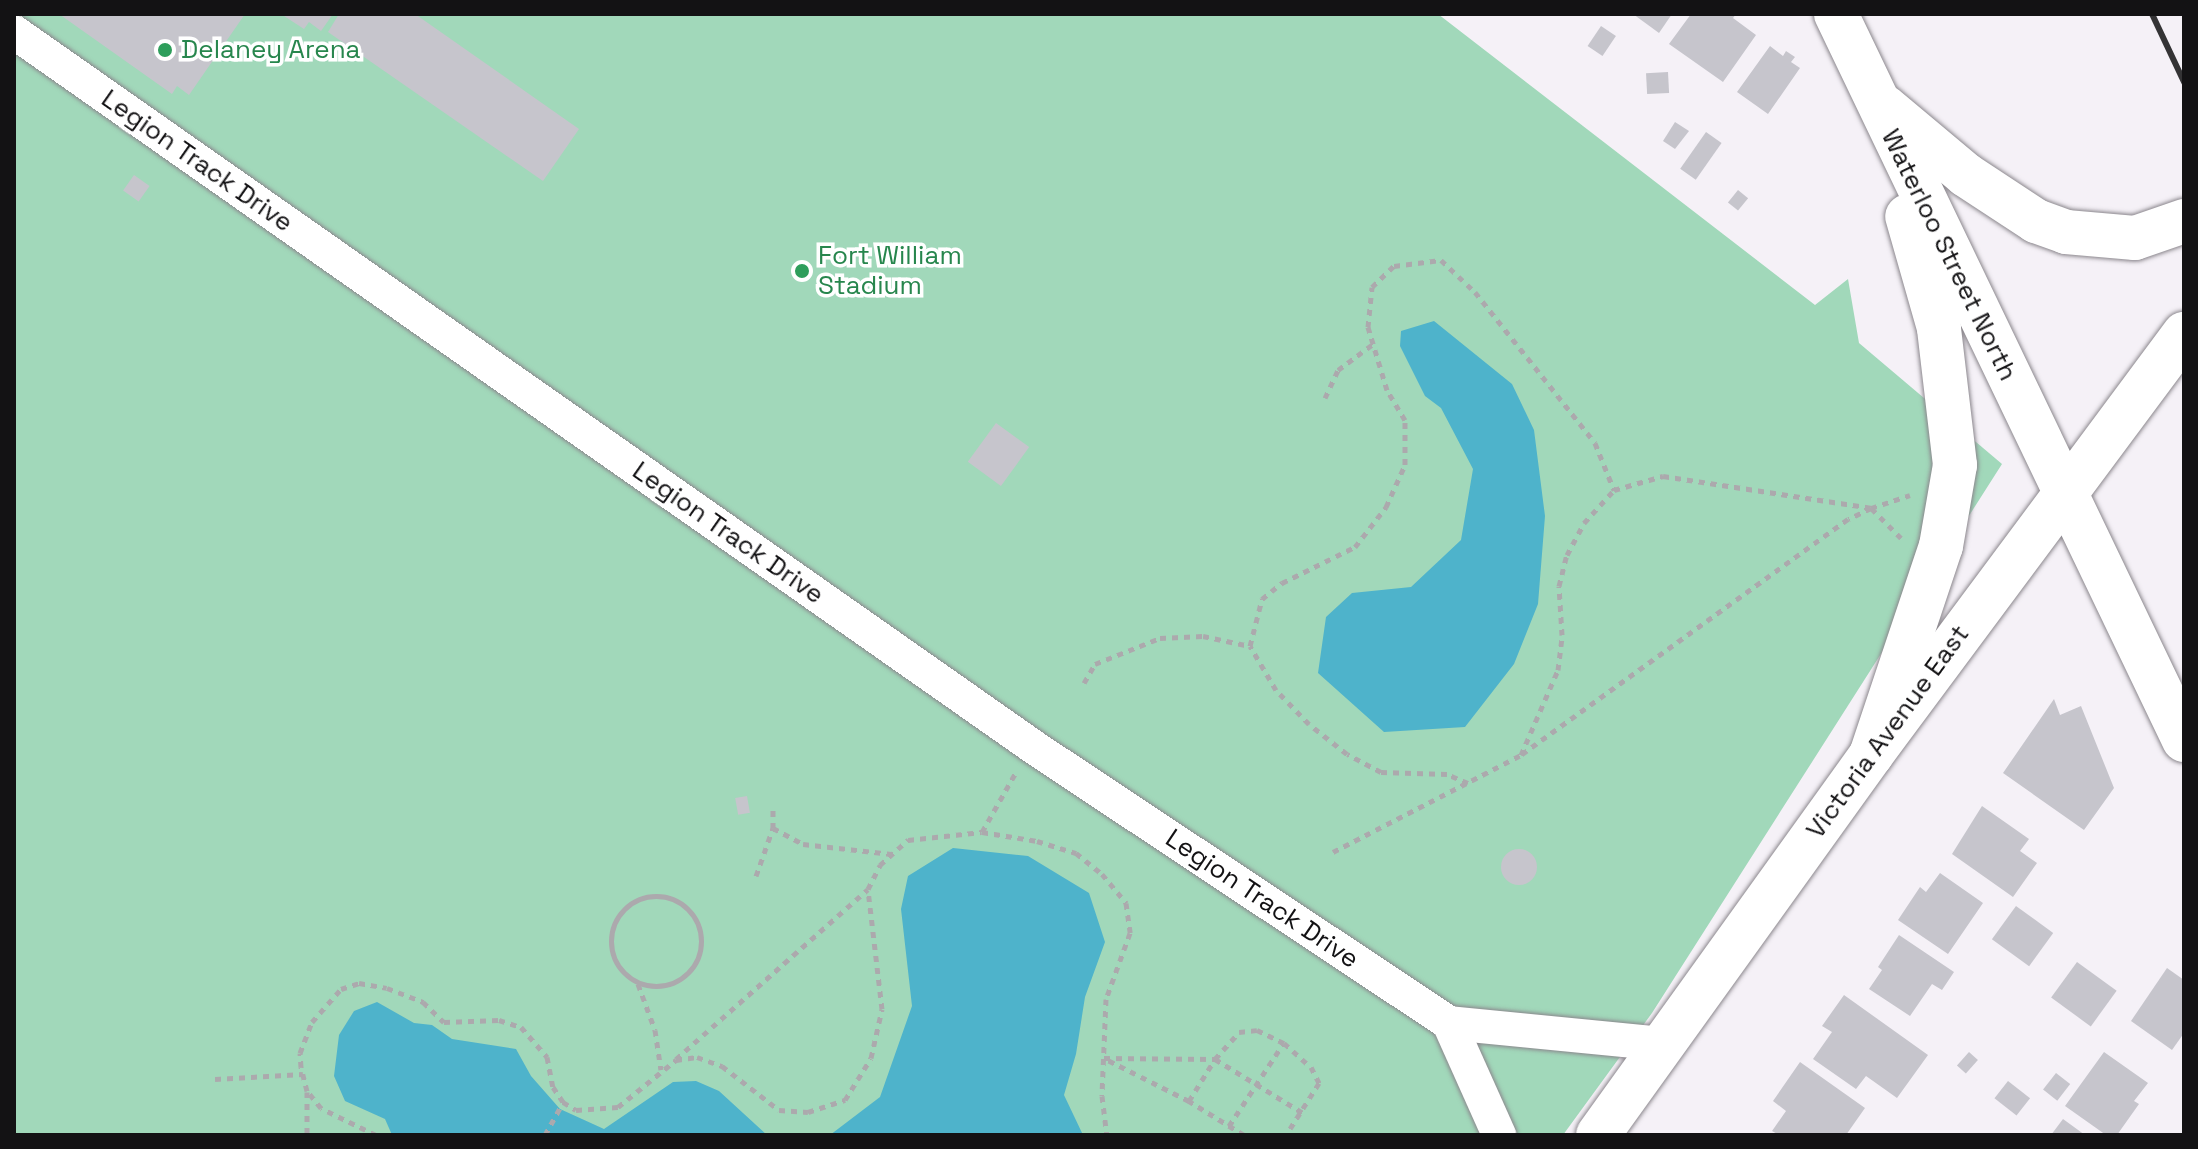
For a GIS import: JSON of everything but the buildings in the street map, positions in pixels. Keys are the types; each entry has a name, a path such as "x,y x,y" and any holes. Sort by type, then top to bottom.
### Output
{"main road":[{"name":"Waterloo Street North","path":"1836,14 2063,494 2184,740"},
{"path":"1874,98 1966,175 2036,221 2066,232 2135,238 2184,221"},
{"path":"1871,755 1933,567 1955,465 1939,328 1874,98"},
{"name":"Victoria Avenue East","path":"1598,1135 1871,755 2184,334"}],"street":[{"name":"Legion Track Drive","path":"14,32 1032,746 1449,1023 1663,1044"},
{"path":"1449,1023 1499,1135"}],"path":[{"path":"1468,783 1447,774 1381,772 1347,754 1309,724 1276,690 1250,646 1262,599 1282,583 1355,547 1386,507 1405,465 1405,420 1387,390 1368,327 1372,287 1394,266 1441,260 1475,292 1595,443 1614,490"},
{"path":"1325,398 1338,370 1373,344"},
{"path":"1521,755 1558,670 1562,635 1559,586 1567,555 1584,523 1614,490 1663,476 1871,508 1933,567"},
{"path":"1333,852 1521,755 1848,519 1952,480"},
{"path":"1084,683 1095,664 1160,638 1203,636 1250,646"},
{"path":"982,832 1032,746"},
{"path":"756,876 773,828 773,810"},
{"path":"773,828 803,844 892,854"},
{"path":"307,1135 307,1091 300,1053 312,1022 341,989 359,983 387,988 423,1002 444,1022 499,1020 521,1027 547,1057 553,1087 563,1102 576,1110 618,1107 676,1060 868,889 880,865 908,840 982,832 1037,841 1076,853 1102,874 1126,903 1130,933 1106,999 1102,1096 1107,1135"},
{"path":"676,1060 708,1059 779,1110 791,1113 817,1110 845,1100 871,1058 882,1009 868,889"},
{"path":"638,983 654,986 683,978 700,952 701,936 697,921 688,908 675,900 646,897 622,912 614,924 612,951 617,965 638,983 655,1030 662,1071"},
{"path":"1189,1101 1215,1059 1239,1032 1257,1030 1284,1043 1311,1067 1319,1083 1303,1113 1286,1135"},
{"path":"1229,1126 1284,1043"},
{"path":"1104,1058 1215,1059 1303,1113"},
{"path":"1104,1058 1189,1101 1244,1135"},
{"path":"215,1079 303,1074"},
{"path":"307,1091 321,1108 376,1135"},
{"path":"545,1135 563,1102"}],"green space":[{"path":"14,14 1438,14 1815,305 1848,279 1859,343 2002,464 1652,1013 1563,1135 14,1135"}],"water":[{"path":"1434,321 1512,384 1534,430 1545,516 1538,604 1514,664 1465,727 1384,732 1318,673 1326,617 1352,593 1411,587 1461,540 1473,469 1441,408 1425,396 1400,346 1401,331"},
{"path":"953,848 1028,856 1089,893 1105,942 1085,997 1076,1054 1064,1095 1083,1135 830,1135 880,1097 912,1006 901,909 908,876"},
{"path":"377,1002 414,1023 432,1025 452,1039 516,1049 531,1076 560,1109 604,1129 673,1082 696,1081 719,1091 767,1135 392,1135 385,1119 345,1101 334,1076 339,1035 354,1011"}],"railway":[{"path":"2152,14 2184,82"}],"place":[{"name":"Delaney Arena","path":"165,50"},
{"name":"Fort William Stadium","path":"802,271"}]}
